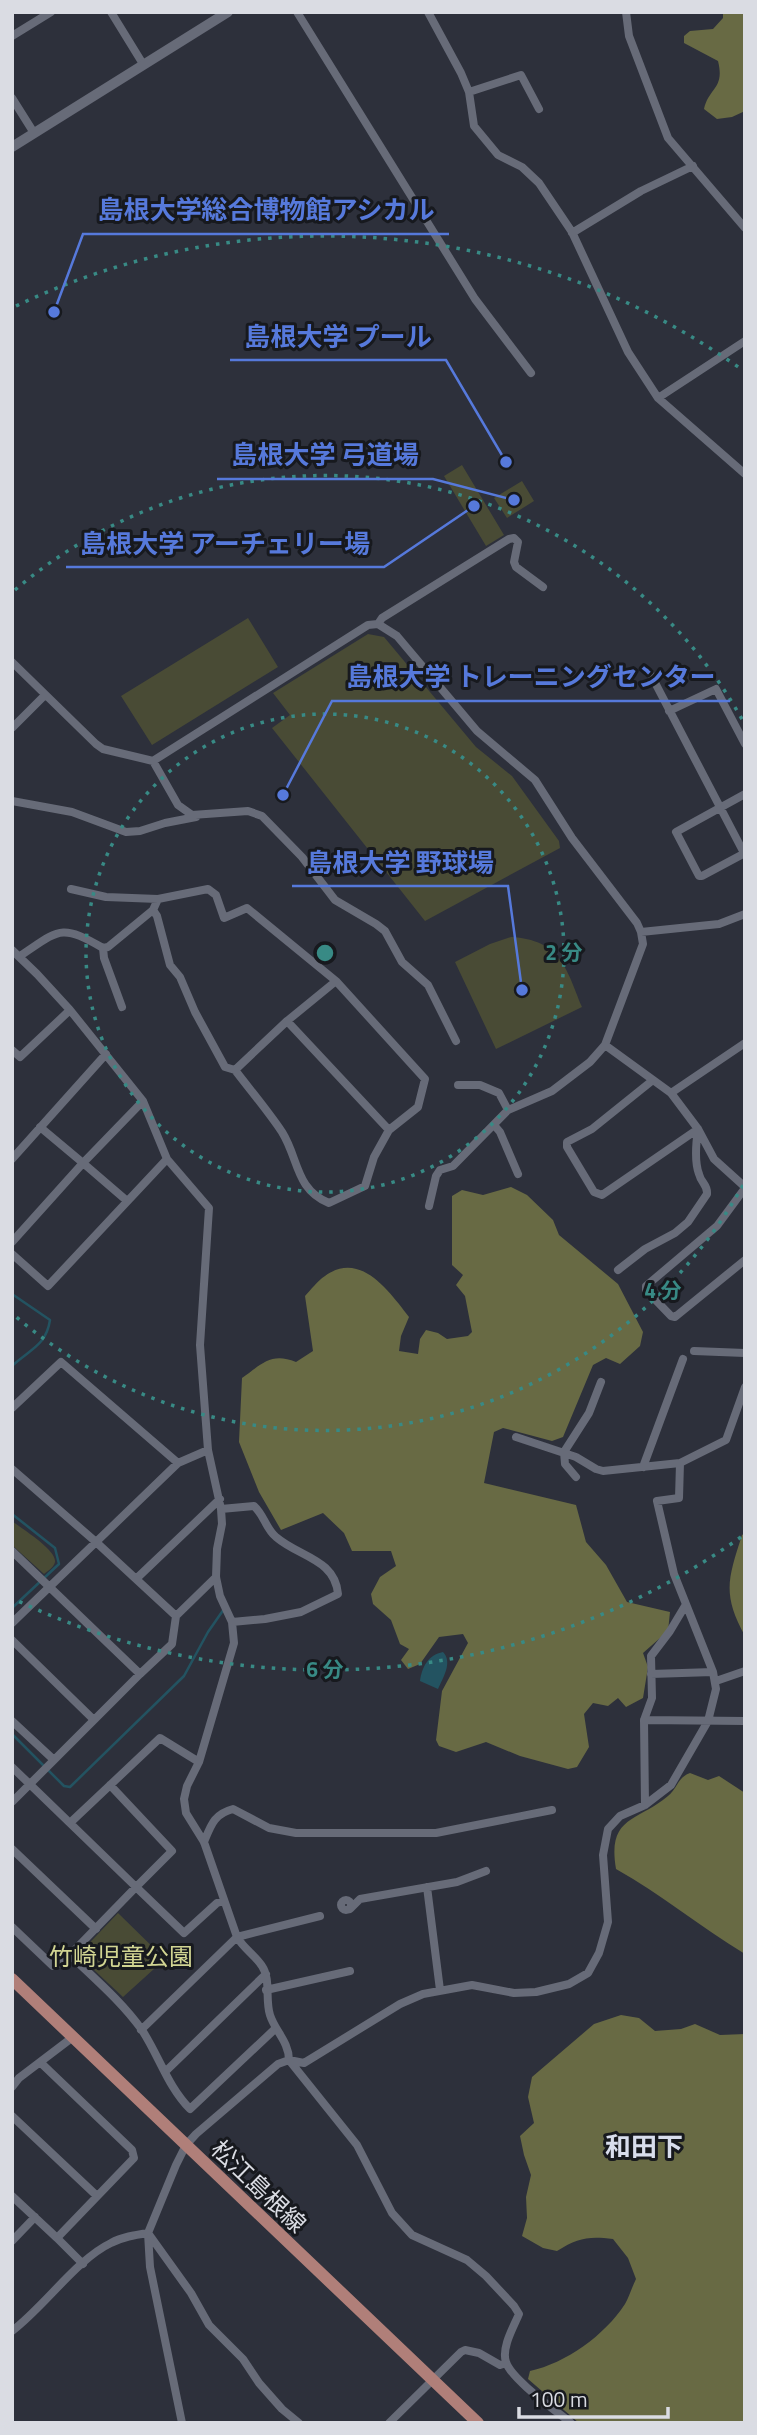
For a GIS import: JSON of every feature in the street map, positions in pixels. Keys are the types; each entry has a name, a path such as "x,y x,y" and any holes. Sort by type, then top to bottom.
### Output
{"main road":[{"name":"松江島根線","path":"12,1979 478,2423"}],"street":[{"path":"12,36 51,12"},
{"path":"111,12 143,64"},
{"path":"12,147 228,12"},
{"path":"297,12 475,299 531,373"},
{"path":"428,12 469,92 474,126 498,155 522,167 539,183 572,233 628,352 658,398 745,474"},
{"path":"626,12 629,36 668,138 745,228"},
{"path":"469,92 521,75 539,109"},
{"path":"12,98 34,133"},
{"path":"572,233 641,191 694,166"},
{"path":"658,398 745,341"},
{"path":"378,624 382,618 512,538 516,539 518,545 516,567 543,587"},
{"path":"12,662 103,749 153,761 368,625 378,624 397,636 477,731 535,780 572,838 636,922 643,944 605,1045 590,1062 552,1091 508,1110 453,1166 440,1170 429,1206"},
{"path":"650,674 719,807 744,853 702,876 697,874 676,834 678,830 719,807 745,794"},
{"path":"669,711 716,689 745,744"},
{"path":"12,728 45,695"},
{"path":"153,761 177,805 192,815 199,816"},
{"path":"12,801 72,811 126,832 199,816 242,811 262,816 302,857 335,900 385,931 402,962 428,985 456,1041"},
{"path":"71,888 106,897 158,899 208,889 216,895 224,918 247,908 336,981 425,1079 418,1107 389,1130 374,1157 365,1186 329,1203 317,1198 303,1182 284,1134 235,1070 225,1067 195,1012 180,977 170,965 158,916 153,910"},
{"path":"103,948 116,941 153,910 158,899"},
{"path":"641,932 719,924 745,914"},
{"path":"103,948 67,931 16,953 70,1010 143,1101 167,1158 209,1208 200,1345 208,1450 221,1509 216,1577 220,1595 232,1622 234,1643 199,1762 187,1786 184,1800 186,1813 204,1842 237,1937 266,1974 268,2011 287,2046 289,2060 357,2145 392,2213 399,2221 412,2235 467,2260 514,2306 519,2314 505,2353 506,2364 530,2390 570,2423"},
{"path":"103,948 104,958 122,1007"},
{"path":"235,1070 287,1021 336,981"},
{"path":"12,1050 20,1057 70,1010"},
{"path":"287,1021 389,1130"},
{"path":"671,1093 745,1043"},
{"path":"605,1045 671,1093 698,1129 714,1159 745,1188 717,1226 646,1286 646,1290 675,1317 745,1261"},
{"path":"12,1158 106,1054"},
{"path":"653,1080 592,1129 566,1142 566,1147 594,1192 602,1195 698,1129"},
{"path":"458,1085 480,1085 499,1093 508,1110"},
{"path":"12,1242 143,1101"},
{"path":"494,1125 518,1174"},
{"path":"40,1127 126,1200"},
{"path":"618,1270 688,1222 707,1194 708,1189 698,1172 698,1129"},
{"path":"12,1254 48,1286 167,1158"},
{"path":"694,1351 745,1353"},
{"path":"643,1467 684,1359"},
{"path":"12,1408 61,1362 178,1463"},
{"path":"576,1477 564,1462 564,1452 589,1413 601,1382"},
{"path":"516,1437 564,1452 596,1469 680,1463 726,1440 745,1387"},
{"path":"12,1623 45,1582 96,1542 178,1463 208,1450"},
{"path":"182,2423 150,2267 148,2233 176,2165 196,2134 278,2064 289,2060 304,2063 400,2004 423,1994 472,1984 523,1994 569,1984 588,1973 599,1953 608,1922 603,1855 608,1829 620,1816 645,1805 671,1785 708,1721 714,1676 685,1606 664,1536 657,1501 679,1497 680,1463"},
{"path":"12,1469 176,1616"},
{"path":"136,1579 219,1499"},
{"path":"221,1509 250,1505 256,1508 278,1539 331,1571 338,1594 300,1612 232,1622"},
{"path":"12,1551 140,1674"},
{"path":"12,1802 172,1644 176,1616 216,1577"},
{"path":"645,1805 644,1720 652,1698 651,1656 685,1606"},
{"path":"12,1640 94,1720"},
{"path":"652,1674 714,1676 745,1671"},
{"path":"644,1720 745,1721"},
{"path":"12,1721 54,1760"},
{"path":"71,1822 160,1738 199,1762"},
{"path":"12,1767 184,1933 223,1900"},
{"path":"12,1927 53,1966 62,1963 172,1851 110,1785"},
{"path":"204,1842 213,1820 222,1812 233,1809 269,1828 296,1833 436,1833 552,1810"},
{"path":"12,1849 96,1929"},
{"path":"350,1909 360,1899 457,1882 486,1871"},
{"path":"427,1888 440,1990"},
{"path":"141,2030 237,1937 320,1916"},
{"path":"70,1955 122,2006 141,2030 166,2071 177,2096 190,2109 276,2028"},
{"path":"266,1990 350,1971"},
{"path":"166,2071 266,1974"},
{"path":"12,2087 19,2078 73,2038"},
{"path":"41,2063 132,2150 134,2158 57,2238"},
{"path":"12,2116 97,2196"},
{"path":"12,2196 83,2264"},
{"path":"12,2241 35,2217"},
{"path":"12,2331 93,2254 110,2243 148,2233"},
{"path":"148,2233 191,2293 209,2325 243,2359 259,2383 282,2409 299,2423"},
{"path":"389,2423 456,2355 465,2350 479,2353 500,2365 506,2364"}],"green space":[{"path":"723,12 745,12 745,111 732,117 717,119 704,109 718,83 718,61 684,43 684,36 690,31 713,29 723,18"},
{"path":"462,465 504,535 486,546 444,476"},
{"path":"522,481 534,501 507,518 494,498"},
{"path":"248,618 278,667 152,745 121,696"},
{"path":"368,634 384,637 476,747 512,776 559,841 560,848 425,921 272,728 290,715 273,693"},
{"path":"511,937 527,939 551,950 565,968 582,1007 496,1049 455,962 490,944"},
{"path":"511,1187 527,1195 553,1220 559,1235 618,1284 643,1332 640,1346 620,1364 606,1358 593,1365 563,1437 552,1441 503,1428 494,1432 484,1483 576,1505 586,1542 606,1565 627,1602 670,1612 668,1631 643,1653 648,1667 643,1698 626,1707 618,1698 608,1706 593,1703 584,1714 589,1747 577,1767 568,1769 520,1756 486,1742 456,1752 439,1746 436,1740 442,1691 468,1643 463,1634 439,1637 420,1664 408,1669 401,1660 409,1649 400,1644 391,1620 373,1604 371,1594 380,1577 396,1566 391,1551 352,1551 344,1533 323,1513 281,1530 259,1492 239,1442 242,1378 267,1361 280,1358 296,1362 313,1351 305,1296 322,1278 338,1269 350,1268 373,1277 409,1317 401,1336 399,1351 418,1354 420,1339 426,1330 447,1339 468,1336 472,1332 465,1296 456,1285 463,1275 452,1265 452,1196 462,1190 483,1195"},
{"path":"12,1521 51,1552 55,1562 44,1574 12,1545"},
{"path":"745,1533 745,1636 733,1609 730,1586 733,1563"},
{"path":"690,1773 708,1780 719,1776 745,1793 745,1954 616,1869 614,1852 620,1829 668,1796 683,1777"},
{"name":"竹崎児童公園","path":"118,1913 165,1959 123,1997 78,1955"},
{"path":"621,2015 639,2018 655,2031 681,2029 695,2024 720,2035 745,2034 745,2423 579,2423 528,2379 530,2371 570,2355 606,2327 625,2304 636,2279 628,2258 613,2239 583,2239 557,2251 543,2248 522,2236 527,2218 526,2197 531,2175 520,2136 534,2123 528,2097 532,2077 594,2024"}],"water":[{"path":"443,1652 447,1665 438,1689 420,1681 427,1662"}],"waterway":[{"path":"12,1294 50,1320 41,1341 12,1366"},
{"path":"12,1514 55,1548 59,1564 12,1608"},
{"path":"12,1734 64,1786 70,1787 184,1676 224,1609"}],"place":[{"name":"島根大学総合博物館アシカル","path":"54,312"},
{"name":"島根大学 プール","path":"506,462"},
{"name":"島根大学 弓道場","path":"514,500"},
{"name":"島根大学 アーチェリー場","path":"474,506"},
{"name":"島根大学 トレーニングセンター","path":"283,795"},
{"name":"島根大学 野球場","path":"522,990"}],"district":[{"name":"和田下","path":"644,2146"}]}
